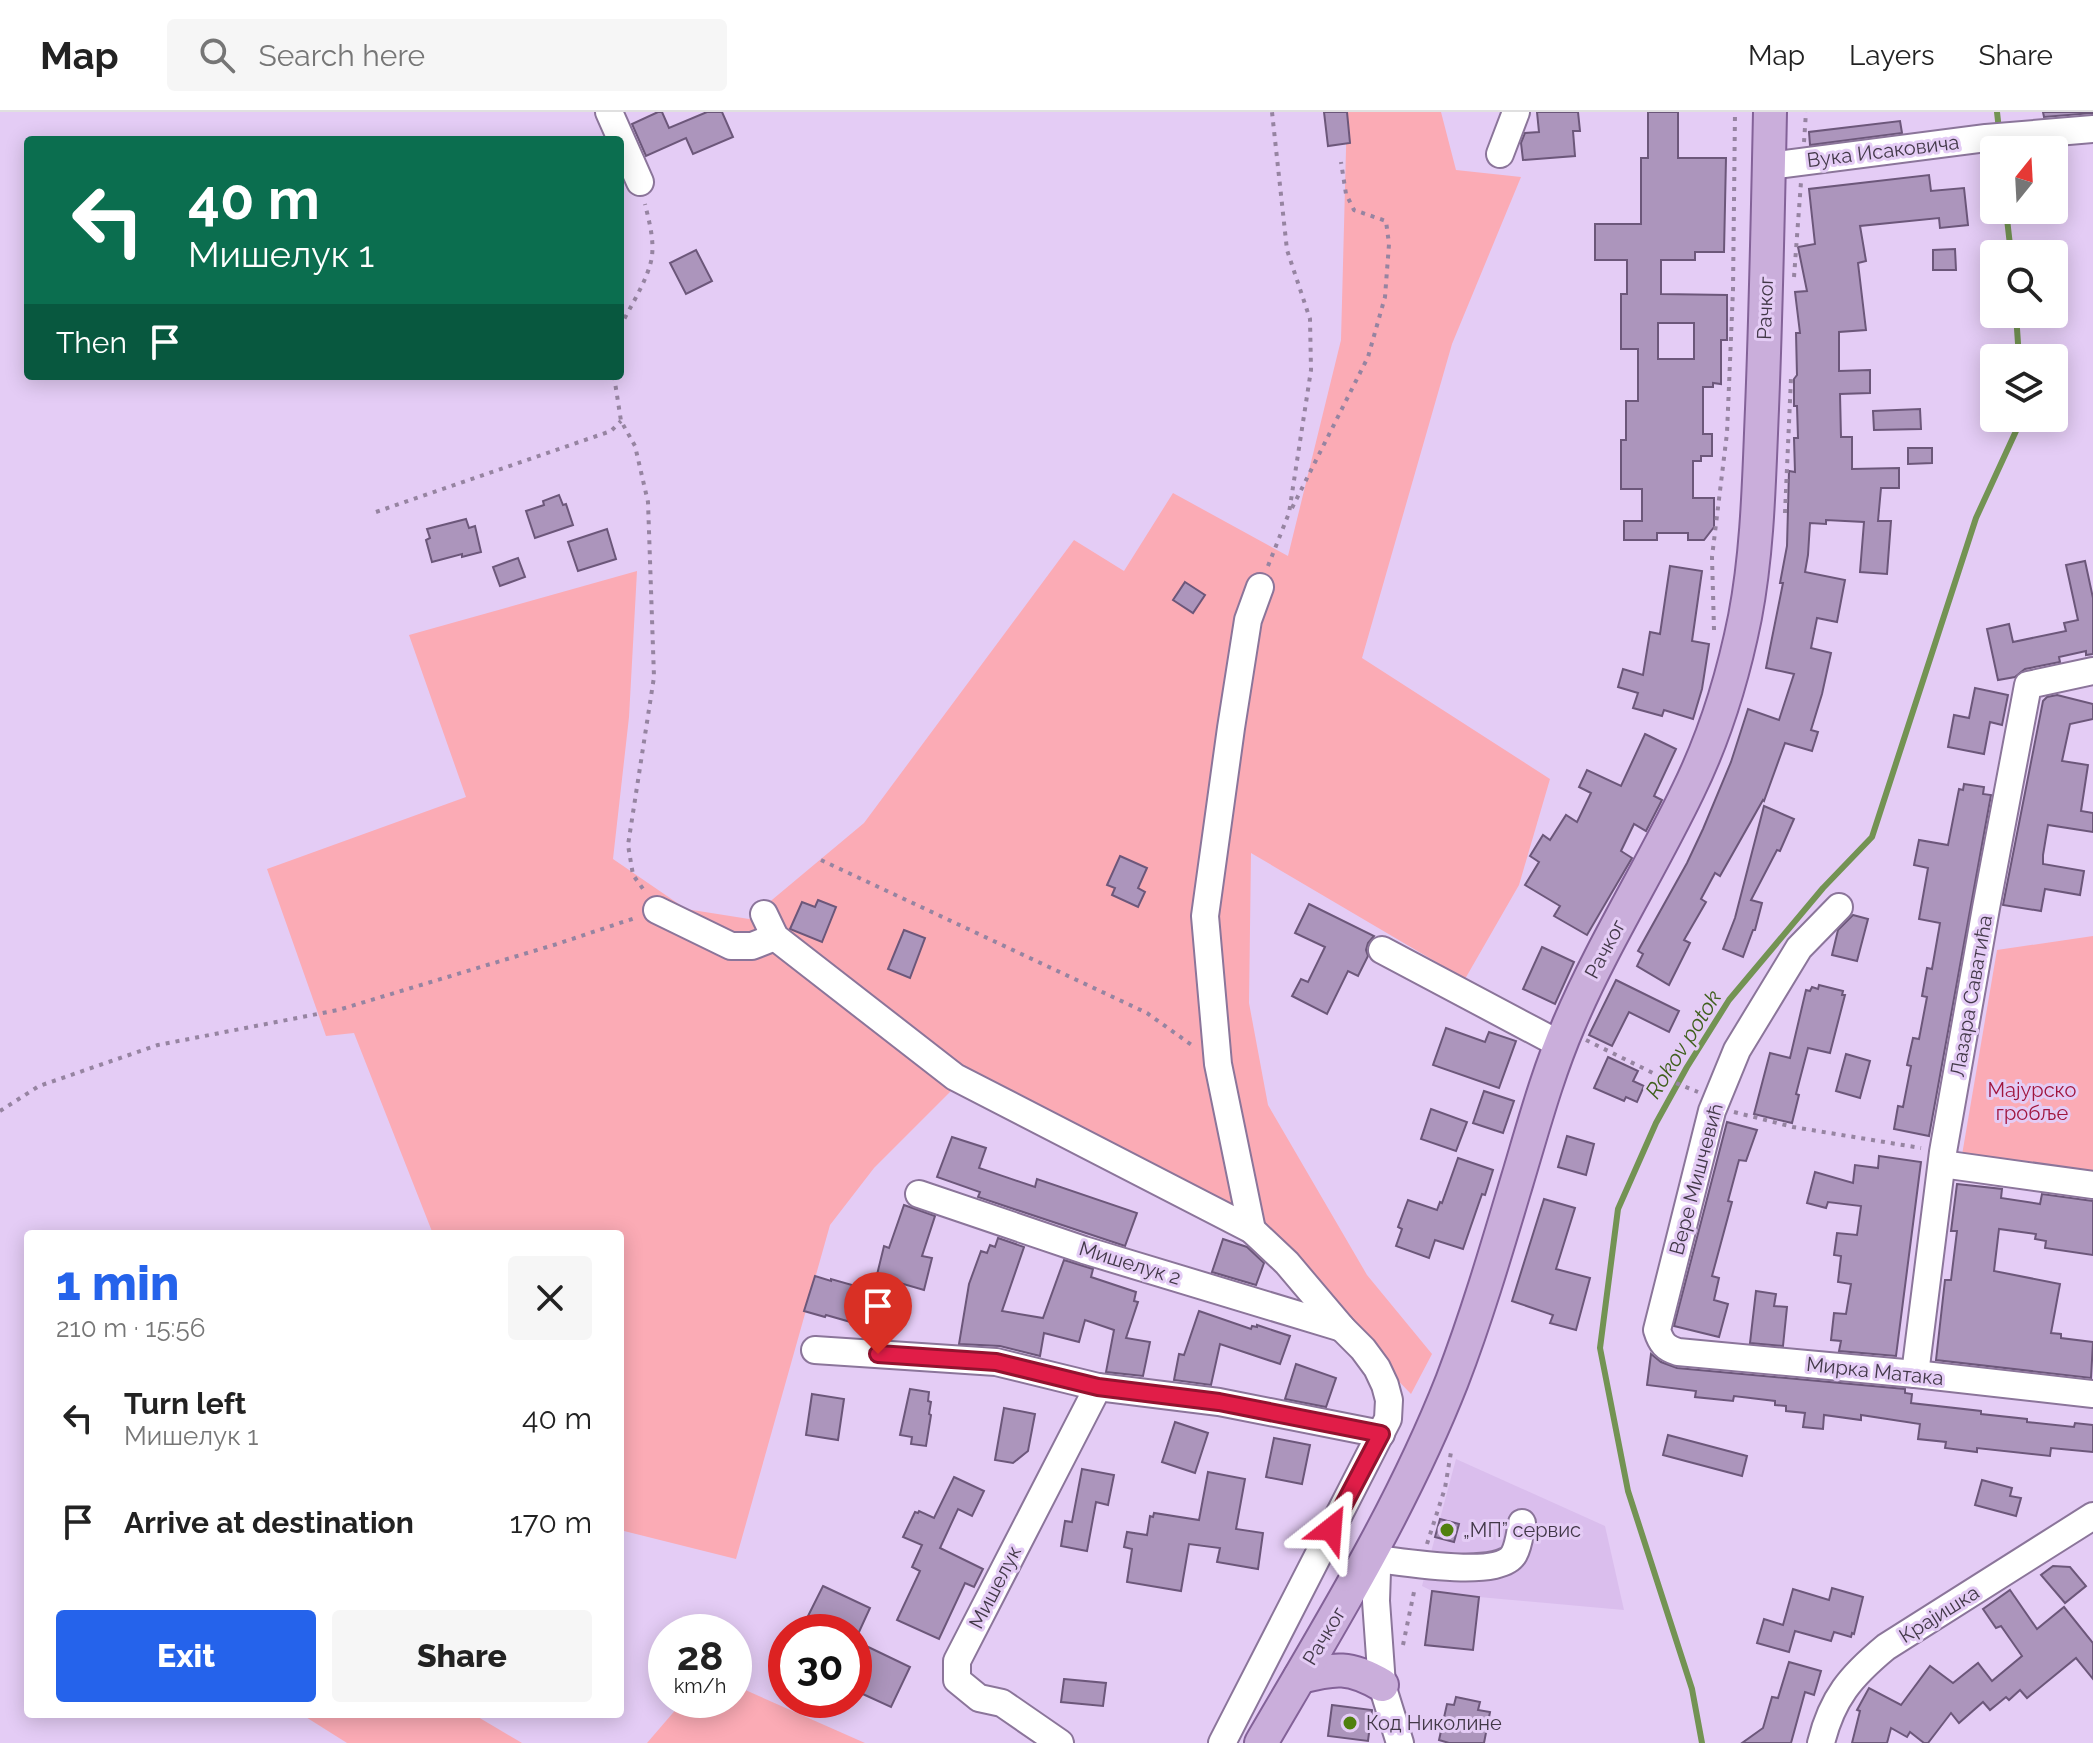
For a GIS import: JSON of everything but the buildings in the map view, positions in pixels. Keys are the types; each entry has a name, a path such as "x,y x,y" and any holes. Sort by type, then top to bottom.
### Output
{"main road":[{"name":"Рачког","path":"1261,1743 1378,1548 1419,1458 1454,1376 1490,1270 1541,1100 1564,1038 1603,951 1690,788 1709,742 1737,655 1751,582 1755,540 1770,112"},
{"path":"1300,1677 1340,1669 1368,1677 1382,1685"}],"street":[{"path":"609,112 620,136"},
{"path":"1500,154 1516,112"},
{"name":"Вука Исаковича","path":"1769,166 1986,138 2093,129"},
{"path":"624,146 640,182"},
{"path":"1252,1230 1218,1064 1205,916 1248,620 1260,587"},
{"name":"Лазара Саватића","path":"1915,1374 1942,1158 2028,685 2093,671"},
{"name":"Вере Мишчевић","path":"1660,1342 1657,1330 1716,1103 1737,1050 1799,948 1839,907"},
{"path":"657,910 731,946 752,946 769,925 955,1077 1252,1230 1287,1263 1377,1368 1389,1400 1388,1419 1222,1743"},
{"path":"1382,950 1564,1038"},
{"path":"1942,1158 2093,1185"},
{"name":"Мишелук 2","path":"919,1194 1097,1254 1342,1328"},
{"name":"Мирка Матака","path":"1660,1342 1667,1349 1678,1352 2093,1394"},
{"path":"815,1350 996,1362 1098,1387 1219,1402 1381,1434"},
{"name":"Мишелук","path":"1060,1743 1002,1703 979,1698 957,1680 957,1661 1098,1387"},
{"name":"Крајишка","path":"1821,1743 1832,1708 1859,1669 1886,1647 2093,1516"},
{"path":"1400,1743 1382,1685 1376,1601 1378,1548 1420,1564 1487,1567 1506,1561 1513,1555 1522,1523"}],"path":[{"path":"1272,112 1287,250 1310,319 1311,370 1289,513"},
{"path":"1715,636 1712,557 1727,433 1733,290 1735,112"},
{"path":"1260,587 1289,513 1368,357 1385,297 1389,244 1386,221 1354,210 1346,194 1341,162"},
{"path":"624,319 652,257 652,232 640,182"},
{"path":"0,1111 39,1086 158,1045 338,1010 557,944 657,910 633,875 628,845 654,677 648,502 635,446 621,421 615,380"},
{"path":"376,512 611,431 621,421"},
{"path":"821,860 1147,1013 1218,1064"},
{"path":"1564,1038 1659,1076 1716,1103 1793,1127 1942,1158"},
{"path":"1403,1655 1420,1564"}],"shaded area":[{"path":"1456,1459 1605,1526 1624,1610 1479,1597 1432,1591 1422,1586"}],"green space":[{"path":"1347,112 1441,112 1456,170 1521,177 1452,344 1362,658 1550,779 1519,885 1465,979 1251,853 1249,1003 1268,1105 1367,1275 1432,1354 1411,1394 1255,1232 963,1079 874,1168 830,1225 736,1559 624,1531 624,1230 431,1230 354,1033 326,1036 267,869 466,797 409,635 637,571 629,717 613,859 686,909 749,919 864,823 1074,540 1124,571 1173,493 1288,556 1341,340"},
{"name":"Мајурско гробље","path":"2093,936 2093,1173 1962,1155 1997,950"},
{"path":"752,1693 768,1700 768,1718 809,1718 865,1743 647,1743 669,1718 752,1718"},
{"path":"307,1718 480,1718 522,1743 347,1743"}],"waterway":[{"name":"Rokov potok","path":"1997,112 1999,130"},
{"name":"Rokov potok","path":"2008,224 2009,240"},
{"name":"Rokov potok","path":"2017,328 2018,344"},
{"name":"Rokov potok","path":"1702,1743 1692,1689 1628,1491 1600,1348 1618,1209 1656,1123 1729,1000 1823,888 1872,837 1976,518 2016,432"}],"place":[{"name":"„МП” сервис","path":"1447,1530"},
{"name":"Код Николине","path":"1350,1723"}],"route":[{"path":"878,1354 996,1362 1098,1387 1219,1402 1381,1434 1331,1529"}]}
